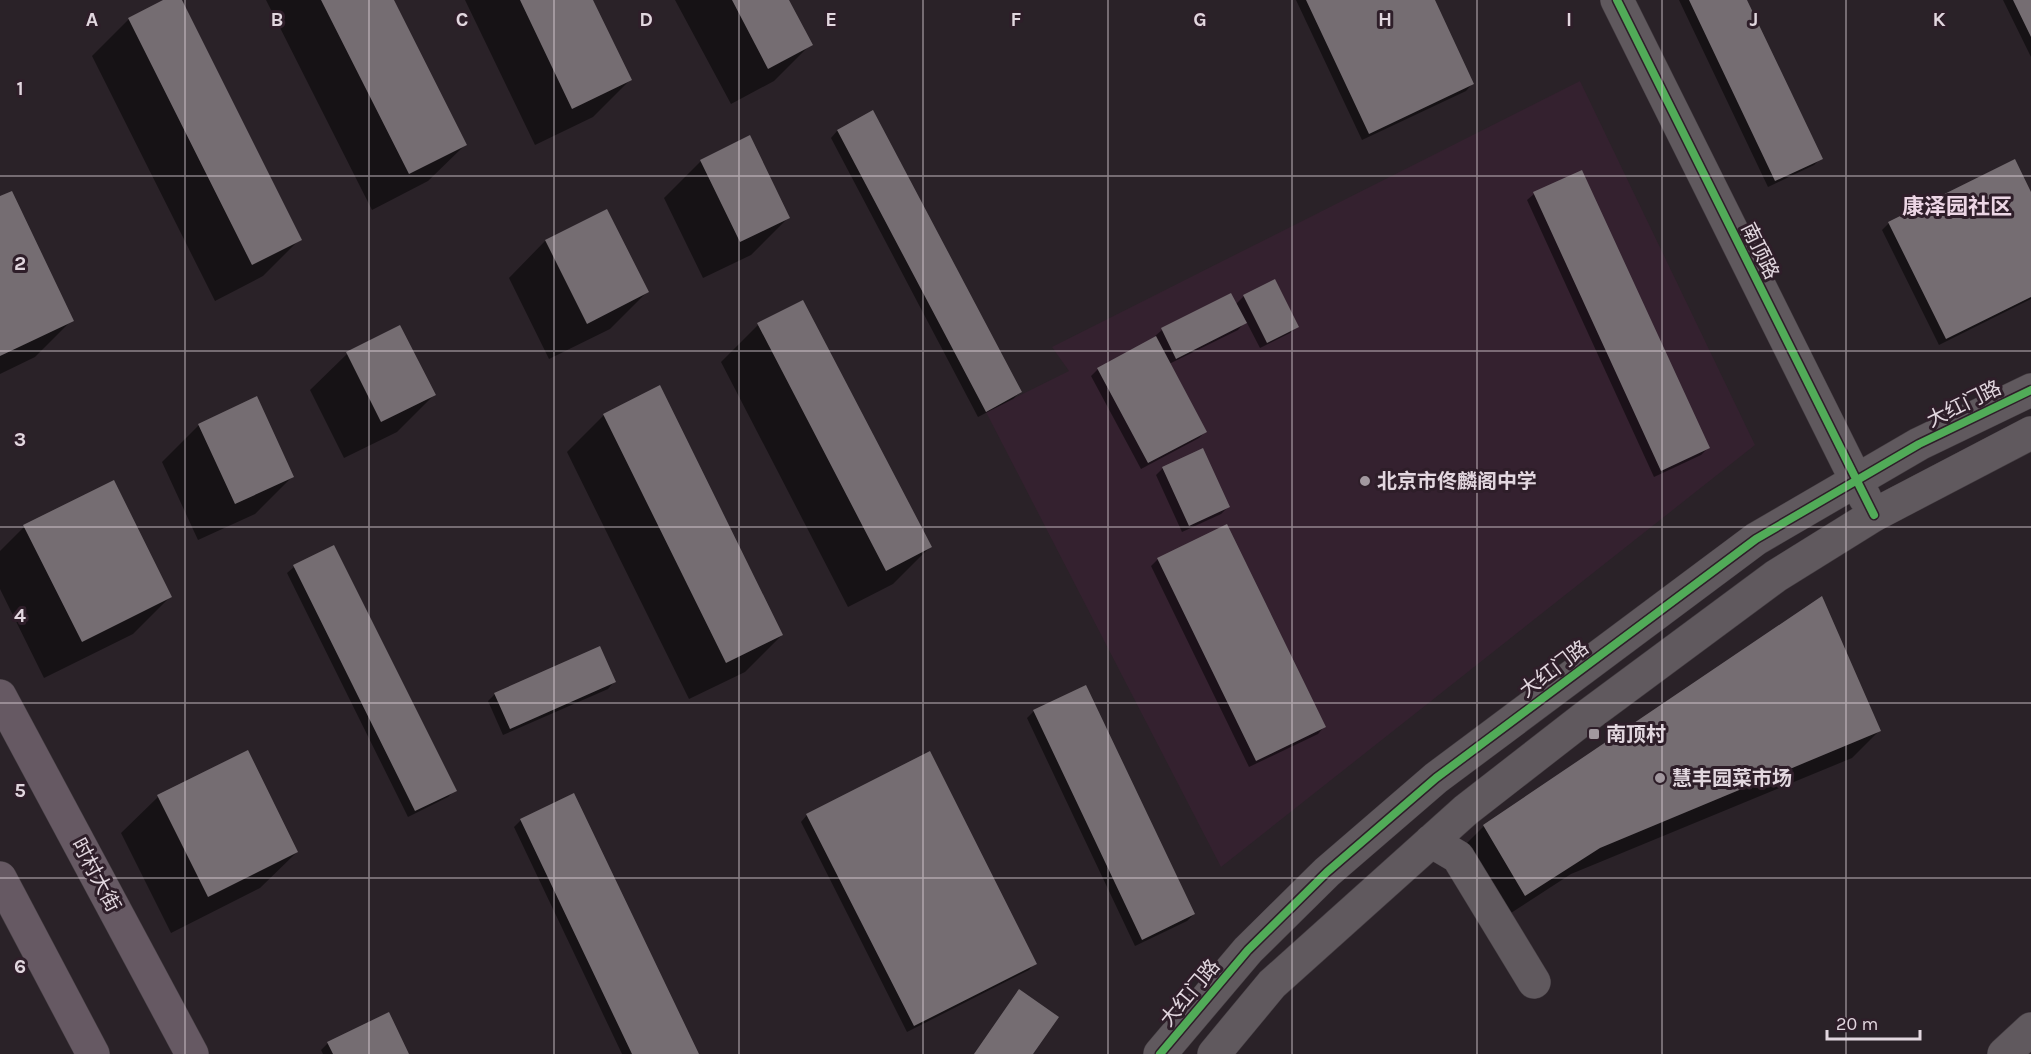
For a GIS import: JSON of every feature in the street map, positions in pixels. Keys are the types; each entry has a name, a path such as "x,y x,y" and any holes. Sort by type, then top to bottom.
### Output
{"main road":[{"name":"时村大街","path":"0,696 192,1054"},
{"path":"0,878 85,1051"}],"street":[{"name":"南顶路","path":"1617,0 1874,515"},
{"name":"大红门路","path":"1160,1054 1248,950 1327,872 1436,777 1756,539 1919,444 2031,390"},
{"path":"1214,1054 1272,984 1466,810 1574,726 1776,576 1874,515 2031,433"},
{"path":"1431,841 1458,857 1534,982"},
{"path":"2004,1054 2031,1029"}],"shaded area":[{"name":"北京市佟麟阁中学","path":"1580,81 1755,445 1221,867 986,412 1069,371 1052,347"}],"building":[{"path":"163,0 182,0 302,240 252,265 128,18"},
{"path":"321,0 394,0 467,145 409,174"},
{"path":"520,0 593,0 632,80 572,109"},
{"path":"732,0 789,0 813,45 768,69"},
{"path":"1306,0 1435,0 1474,84 1369,134"},
{"path":"1689,0 1747,0 1823,159 1775,181"},
{"path":"2013,0 2031,0 2031,37"},
{"path":"873,110 1022,392 986,412 837,130"},
{"path":"750,135 790,218 740,242 700,160"},
{"path":"2015,159 2031,192 2031,297 1946,339 1888,222"},
{"path":"1582,170 1710,448 1661,471 1533,192"},
{"path":"12,191 74,321 0,356 0,196"},
{"path":"607,209 649,292 587,324 545,240"},
{"path":"1275,279 1299,327 1267,343 1243,295"},
{"path":"1231,293 1247,323 1176,359 1161,328"},
{"path":"803,300 932,547 886,571 757,323"},
{"path":"400,325 436,395 381,422 346,352"},
{"path":"1156,336 1207,432 1148,463 1097,368"},
{"path":"660,385 783,635 726,663 603,414"},
{"path":"257,396 294,477 235,504 198,424"},
{"path":"1203,448 1230,507 1189,526 1162,467"},
{"path":"114,480 172,597 82,642 23,525"},
{"path":"1227,524 1326,727 1256,761 1157,558"},
{"path":"334,545 457,791 415,811 293,565"},
{"name":"慧丰园菜市场","path":"1822,596 1881,731 1600,848 1525,896 1483,825"},
{"path":"600,646 616,682 510,729 494,693"},
{"path":"1086,685 1195,914 1142,940 1033,710"},
{"path":"248,750 298,852 208,897 157,795"},
{"path":"930,751 1037,964 914,1026 806,814"},
{"path":"574,793 699,1054 632,1054 520,819"},
{"path":"1019,989 1059,1017 1033,1054 974,1054"},
{"path":"389,1012 409,1054 333,1054 327,1042"}],"cycle path":[{"path":"1617,0 1874,515"},
{"path":"1160,1054 1248,950 1327,872 1436,778 1756,539 1919,444 2031,390"}],"place":[{"name":"北京市佟麟阁中学","path":"1365,481"},
{"name":"南顶村","path":"1594,734"},
{"name":"慧丰园菜市场","path":"1660,778"}],"district":[{"name":"康泽园社区","path":"1957,207"}]}
